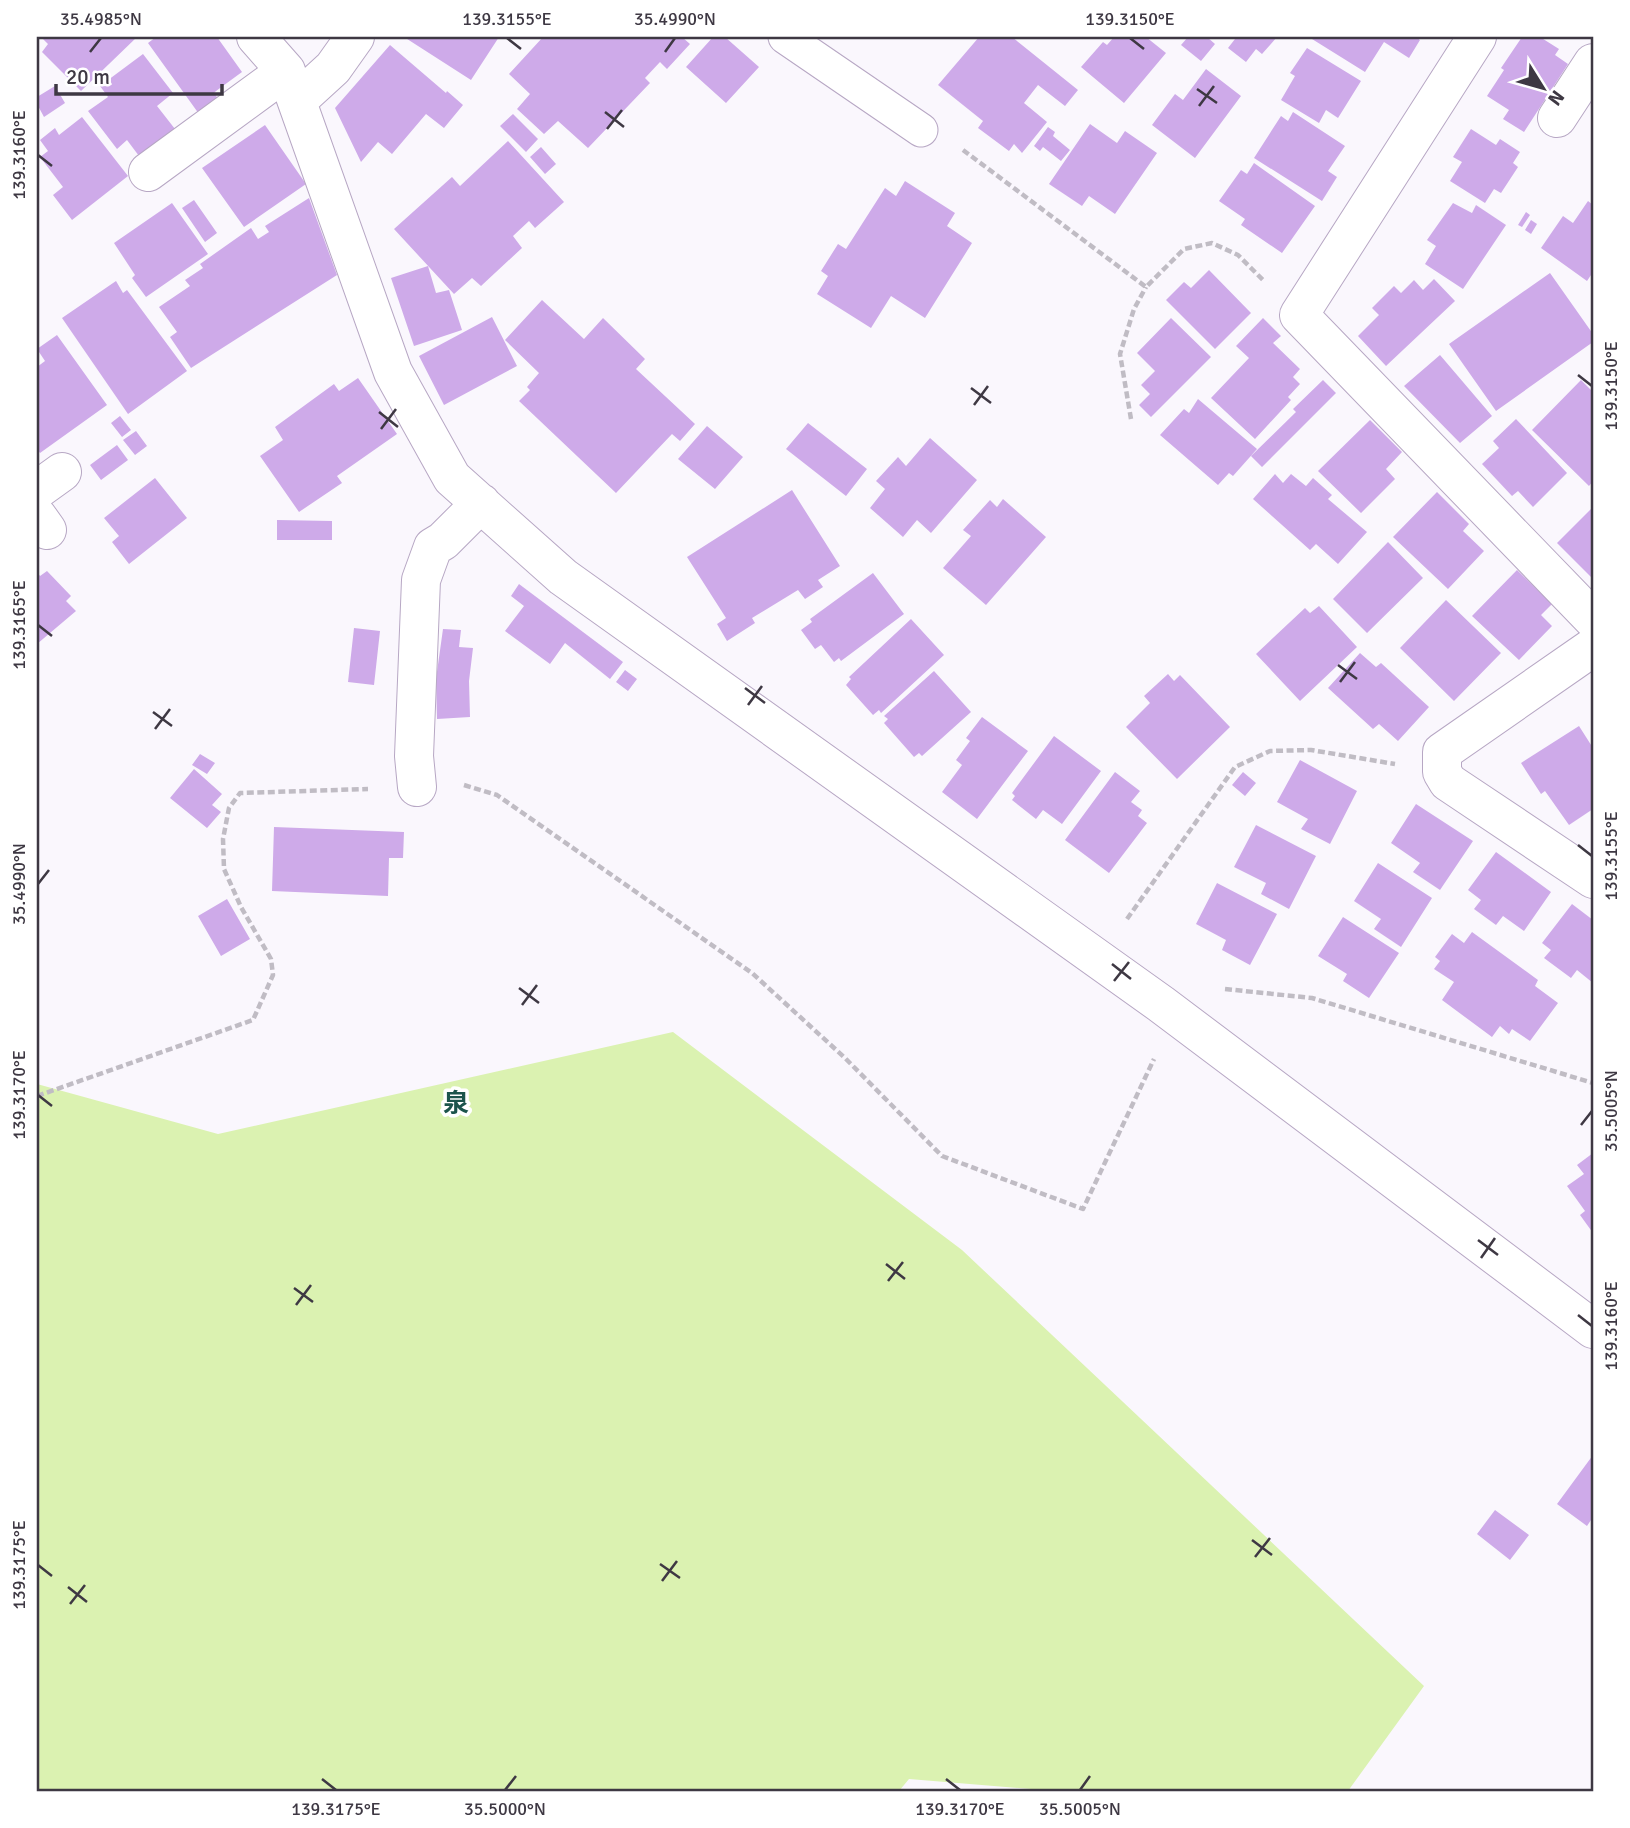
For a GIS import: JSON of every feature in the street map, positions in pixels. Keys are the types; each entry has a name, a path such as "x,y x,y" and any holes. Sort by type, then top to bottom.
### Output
{"street":[{"path":"256,37 292,86 393,372 452,478 563,577 1170,1011 1593,1329"},
{"path":"148,172 292,86 333,68 355,37"},
{"path":"1477,37 1299,315 1593,619"},
{"path":"1557,118 1593,63"},
{"path":"417,787 414,756 421,580 433,547 443,541 481,503"},
{"path":"1593,647 1442,752 1442,772 1448,782 1593,879"}],"lane":[{"path":"785,37 921,130"}],"path":[{"path":"921,130 945,137 1146,287"},
{"path":"1131,419 1120,354 1134,309 1146,287 1184,249 1212,243 1238,255 1299,315"},
{"path":"1098,960 1235,766 1270,751 1311,750 1442,772"},
{"path":"37,1096 253,1020 273,975 271,960 241,907 224,869 223,839 229,808 240,793 469,785 497,795 752,973 844,1056 942,1156 1083,1209 1158,1050 1177,985 1312,998 1593,1083"}],"green space":[{"path":"673,1032 962,1250 1424,1686 1348,1791 1056,1791 909,1779 899,1791 37,1791 37,1084 218,1134"}],"building":[{"path":"41,37 137,37 81,91 42,52 48,44"},
{"path":"156,37 217,37 242,72 216,91 214,93 219,100 199,114 148,43"},
{"path":"404,37 499,37 471,80"},
{"path":"543,37 682,37 690,44 667,69 660,62 645,78 650,83 588,148 558,121 544,134 517,109 530,94 509,74"},
{"path":"713,37 725,37 759,67 726,103 686,67"},
{"path":"979,37 1012,37 1078,90 1065,106 1038,85 1024,103 1047,122 1022,153 1014,144 1009,151 978,128 983,121 938,85"},
{"path":"1114,37 1146,37 1166,53 1124,103 1081,67 1103,42 1107,45"},
{"path":"1188,37 1207,37 1215,44 1201,61 1181,45"},
{"path":"1232,37 1277,37 1262,54 1256,49 1246,62 1228,48 1235,39"},
{"path":"1416,37 1420,40 1409,58 1384,42 1365,72 1312,39"},
{"path":"1522,37 1540,37 1559,49 1555,55 1568,64 1524,132 1503,119 1509,110 1487,96 1504,70 1501,68"},
{"path":"390,45 463,105 444,128 426,114 392,154 378,142 361,162 335,108"},
{"path":"1307,48 1361,81 1338,118 1326,110 1319,123 1281,100 1295,76 1290,73"},
{"path":"143,54 173,93 157,106 175,129 139,156 127,140 117,149 88,111 108,97 100,86"},
{"path":"1206,69 1241,96 1195,158 1152,125 1175,94 1183,100"},
{"path":"55,86 65,103 44,117 37,104 37,97"},
{"path":"1293,112 1345,146 1328,171 1337,177 1322,201 1254,158 1281,116 1288,121"},
{"path":"513,114 538,139 526,152 500,126"},
{"path":"82,117 128,176 72,220 53,195 63,187 40,157 48,151 40,140 55,128 59,135"},
{"path":"1090,124 1117,143 1125,131 1157,153 1115,214 1089,196 1082,206 1049,184"},
{"path":"265,125 306,184 244,227 202,168"},
{"path":"1048,127 1055,132 1053,136 1070,150 1061,161 1043,147 1040,151 1034,146"},
{"path":"1471,129 1496,145 1500,139 1520,152 1513,163 1518,167 1501,193 1494,189 1485,203 1450,181 1462,162 1453,157"},
{"path":"508,141 564,202 535,228 529,221 513,236 522,248 481,286 472,278 454,294 394,229 452,177 460,186"},
{"path":"541,147 556,164 545,174 530,157"},
{"path":"1254,163 1315,206 1282,253 1241,225 1245,219 1219,201 1241,170 1247,174"},
{"path":"905,181 955,213 947,226 972,243 925,318 891,296 871,328 817,294 828,276 821,271 838,244 846,249 885,188 896,196"},
{"path":"309,198 337,275 191,368 170,337 177,332 159,307 190,286 185,280 203,268 200,264 251,228 258,239 269,232 265,226"},
{"path":"194,200 217,233 205,242 182,208"},
{"path":"1588,201 1593,205 1593,272 1587,281 1541,248 1563,216 1573,223"},
{"path":"172,203 208,254 146,297 132,278 135,275 114,243"},
{"path":"1453,203 1472,213 1476,205 1506,225 1463,289 1425,264 1436,246 1427,240"},
{"path":"1526,212 1530,215 1522,227 1518,225"},
{"path":"1531,220 1537,224 1531,234 1525,230"},
{"path":"428,266 436,293 449,290 462,330 414,346 391,278"},
{"path":"1209,270 1251,313 1215,349 1166,300 1184,282 1191,288"},
{"path":"1550,273 1593,334 1593,342 1496,411 1449,344"},
{"path":"1434,279 1455,301 1386,366 1358,336 1379,315 1372,308 1394,286 1401,293 1414,280 1423,290"},
{"path":"116,281 123,293 127,290 187,371 128,414 62,318"},
{"path":"542,300 584,339 603,318 645,359 636,369 695,424 680,441 672,434 616,493 519,401 530,390 527,387 539,373 505,340"},
{"path":"492,317 517,366 444,405 419,356"},
{"path":"1171,318 1211,357 1151,417 1139,405 1150,394 1141,385 1155,371 1137,353"},
{"path":"1263,318 1281,336 1273,343 1300,369 1293,377 1300,384 1288,397 1291,400 1255,439 1211,398 1249,358 1236,346"},
{"path":"57,335 107,405 40,453 37,449 37,367 45,361 37,349"},
{"path":"1440,355 1492,416 1460,443 1404,386"},
{"path":"358,378 397,434 337,476 342,483 299,512 260,456 283,440 275,427 334,384 339,391"},
{"path":"1323,380 1336,393 1262,467 1251,456 1296,412 1293,409"},
{"path":"1581,380 1593,392 1593,481 1589,486 1532,430"},
{"path":"1198,399 1257,449 1233,476 1229,473 1218,485 1160,435 1184,409 1189,413"},
{"path":"120,416 131,430 122,437 111,423"},
{"path":"1516,419 1567,473 1533,507 1518,491 1512,496 1482,464 1499,448 1493,441"},
{"path":"1370,420 1402,452 1386,469 1395,479 1361,513 1318,471"},
{"path":"808,423 867,469 846,496 786,449"},
{"path":"707,426 743,457 715,489 678,459"},
{"path":"136,431 147,446 135,455 123,440"},
{"path":"930,438 977,480 931,533 917,520 903,537 870,508 885,489 876,481 898,457 906,466"},
{"path":"117,445 128,460 101,480 90,465"},
{"path":"1275,474 1283,483 1291,474 1306,486 1313,478 1332,495 1328,499 1367,532 1338,564 1316,544 1310,550 1253,499"},
{"path":"155,478 187,518 129,564 112,542 119,536 104,518"},
{"path":"792,490 840,566 818,580 823,587 805,599 798,590 752,618 755,623 727,641 717,624 726,618 687,557"},
{"path":"1437,492 1469,524 1463,531 1484,551 1448,589 1393,537"},
{"path":"1003,499 1046,537 986,605 943,568 971,536 963,530 990,500 997,507"},
{"path":"1593,507 1593,579 1557,543"},
{"path":"277,520 332,521 332,540 277,540"},
{"path":"1388,542 1423,578 1367,633 1333,599"},
{"path":"1517,570 1552,604 1541,615 1552,626 1519,660 1472,616"},
{"path":"47,571 71,596 66,601 76,611 37,644 37,572 40,576"},
{"path":"873,573 904,614 841,661 839,658 834,662 821,645 815,649 801,630 812,622 810,619"},
{"path":"519,584 623,662 610,679 565,643 550,664 505,631 524,606 511,596"},
{"path":"1446,600 1501,653 1454,701 1400,648"},
{"path":"1319,606 1357,647 1300,701 1256,654 1305,608 1310,613"},
{"path":"911,619 944,655 881,713 879,710 873,715 846,685 851,679 849,677"},
{"path":"354,628 380,631 374,685 348,682"},
{"path":"443,629 461,630 459,647 473,648 469,681 470,717 437,719 436,679"},
{"path":"1360,653 1376,667 1381,663 1429,707 1398,741 1379,724 1373,729 1328,688"},
{"path":"625,670 637,679 628,691 616,682"},
{"path":"934,671 971,712 922,756 919,753 914,757 884,723 888,719 884,716"},
{"path":"1168,674 1174,681 1180,675 1230,727 1177,779 1126,727 1150,703 1144,696"},
{"path":"982,717 1028,751 977,819 942,792 962,765 956,760 970,741 966,738"},
{"path":"1579,726 1593,748 1593,809 1569,825 1545,791 1541,794 1521,763"},
{"path":"1054,736 1101,771 1062,824 1043,810 1036,819 1012,800 1015,796 1012,793"},
{"path":"200,754 215,763 207,774 192,765"},
{"path":"1300,760 1357,791 1330,844 1301,829 1308,819 1277,802"},
{"path":"194,769 222,794 212,805 221,812 207,828 170,798"},
{"path":"1115,772 1140,791 1131,802 1142,810 1138,816 1147,823 1109,873 1065,840"},
{"path":"1243,772 1256,783 1245,796 1232,785"},
{"path":"1416,804 1473,841 1440,890 1413,872 1420,863 1391,843"},
{"path":"1256,825 1316,856 1289,909 1261,894 1266,883 1234,867"},
{"path":"274,827 404,832 403,858 389,858 388,896 272,891"},
{"path":"1496,852 1551,892 1524,931 1503,916 1496,925 1474,909 1481,900 1468,890"},
{"path":"1378,863 1432,898 1401,947 1374,929 1381,919 1354,901"},
{"path":"1217,883 1277,914 1250,965 1222,950 1226,940 1196,924"},
{"path":"227,899 250,939 221,956 198,916"},
{"path":"1572,904 1593,920 1593,983 1577,970 1571,978 1544,958 1551,950 1542,943"},
{"path":"1343,917 1399,953 1369,998 1343,981 1347,974 1318,956"},
{"path":"1472,932 1538,980 1535,986 1558,1003 1530,1041 1512,1029 1509,1034 1500,1026 1492,1037 1442,1000 1454,982 1434,969 1440,961 1435,957 1452,934 1464,943"},
{"path":"1593,1153 1593,1233 1580,1215 1585,1211 1567,1186 1584,1174 1577,1165"},
{"path":"1593,1455 1593,1517 1587,1526 1557,1504"},
{"path":"1495,1510 1529,1535 1510,1560 1477,1534"}],"district":[{"name":"泉","path":"456,1103"}]}
